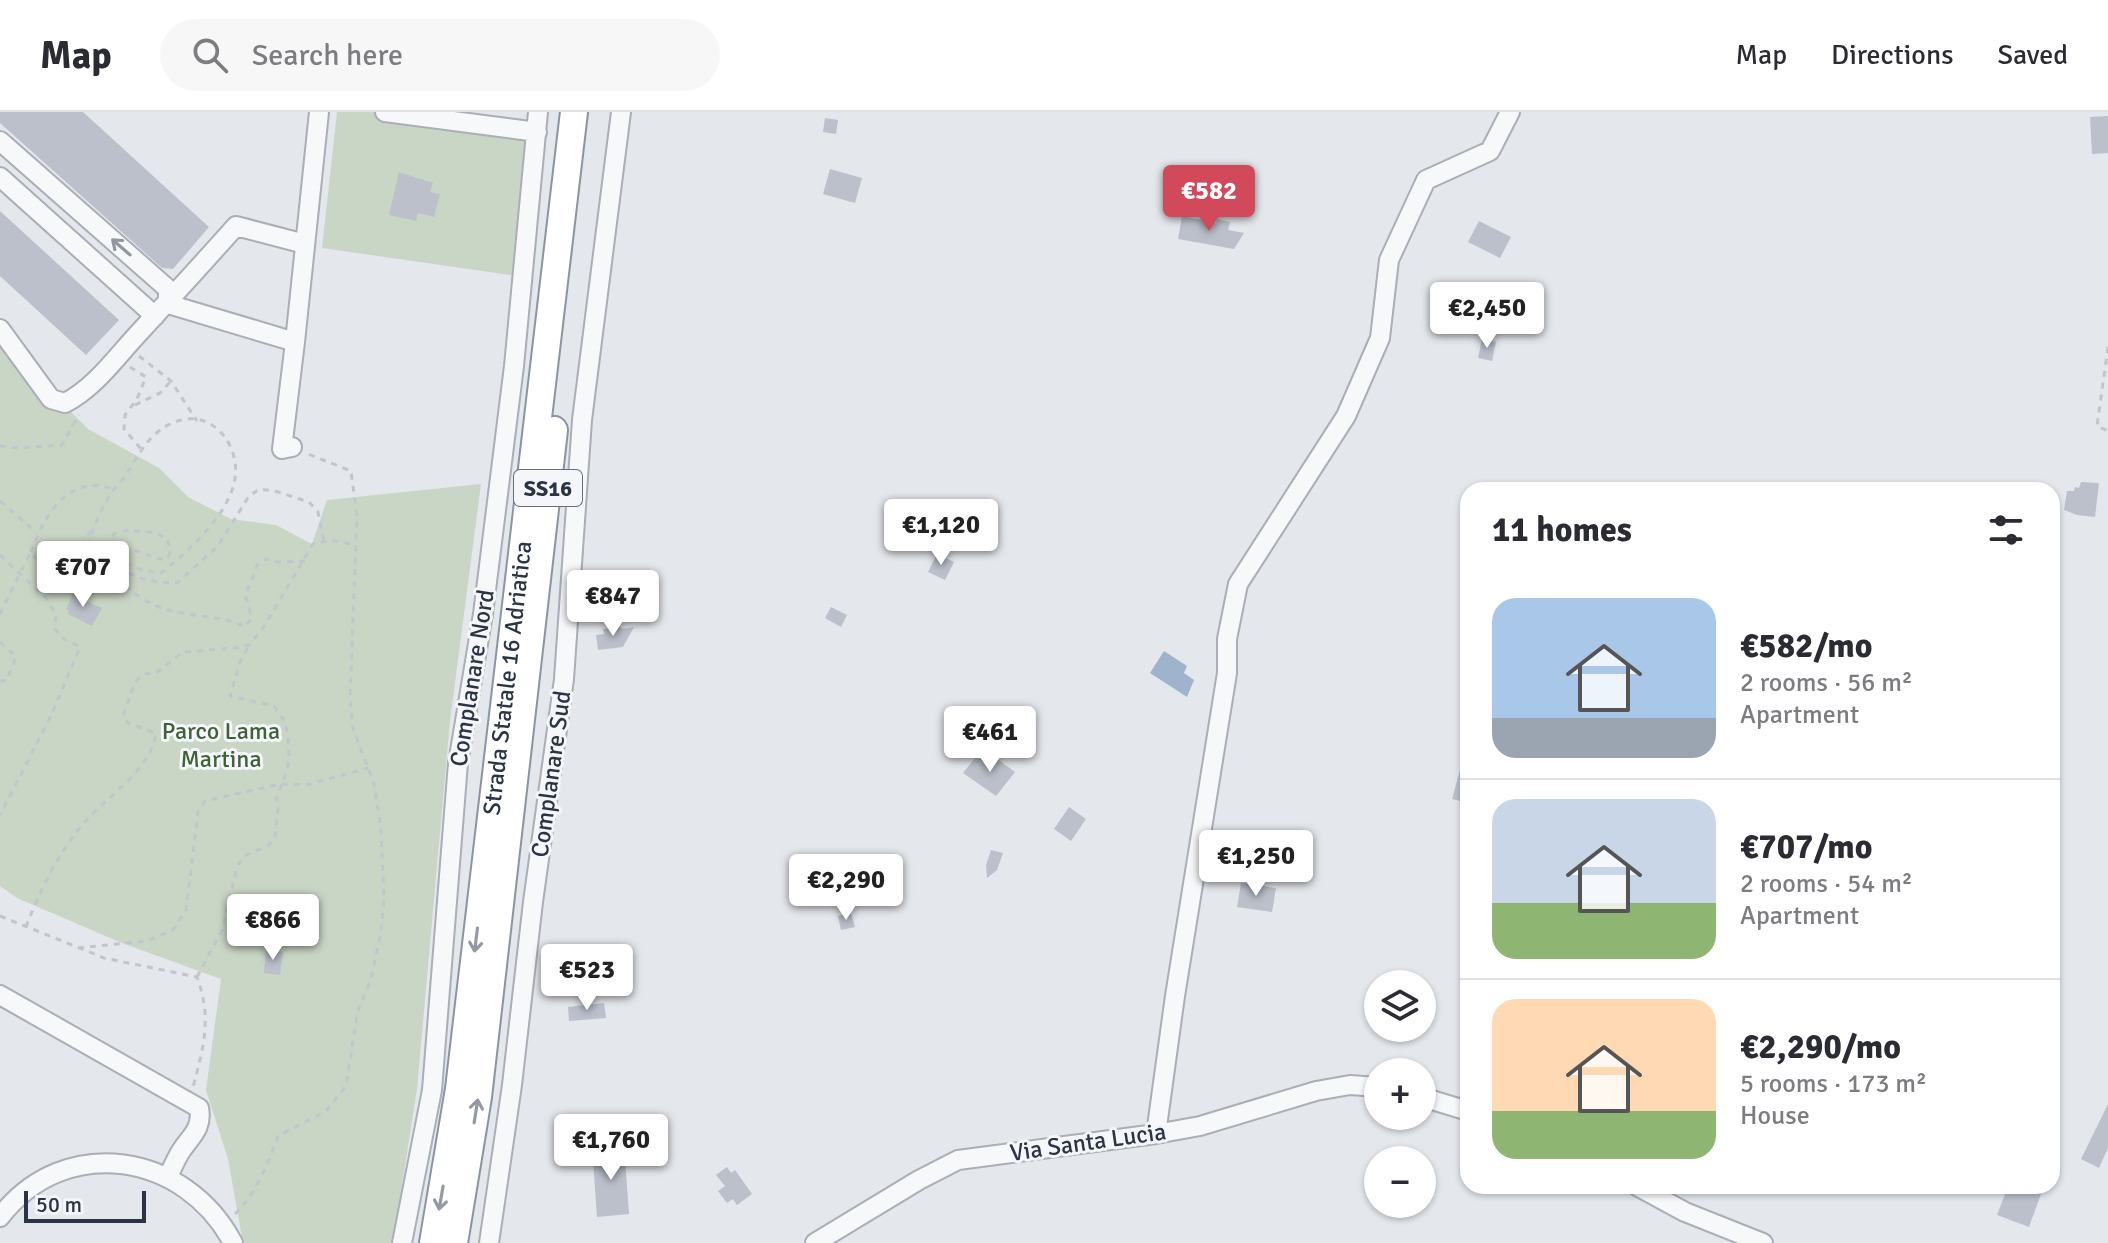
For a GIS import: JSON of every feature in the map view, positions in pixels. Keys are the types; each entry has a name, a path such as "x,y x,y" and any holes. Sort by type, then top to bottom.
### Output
{"highway":[{"name":"Strada Statale 16 Adriatica","path":"433,1243 459,1089 574,112"},
{"name":"Strada Statale 16 Adriatica","path":"454,1243 478,1097 590,112"}],"street":[{"path":"292,447 282,449 319,112"},
{"path":"385,112 537,132"},
{"name":"Complanare Nord","path":"402,1243 432,1090 458,763 483,614 514,366 538,112"},
{"name":"Complanare Sud","path":"489,1243 564,679 582,420 621,112"},
{"path":"1156,1134 1227,673 1227,639 1238,584 1346,416 1380,338 1389,260 1426,180 1490,151 1510,112"},
{"path":"0,141 168,289 161,310"},
{"path":"0,177 161,310 295,342"},
{"path":"0,329 51,399 65,403 92,384 236,226 305,244"},
{"path":"0,995 199,1108 200,1122 168,1177"},
{"name":"Via Santa Lucia","path":"815,1243 958,1160 1200,1126 1316,1091 1350,1085 1364,1086"},
{"path":"1436,1101 1460,1109"},
{"path":"3,1210 26,1190 48,1177 71,1168 120,1163 168,1177 199,1197 224,1225 233,1243"},
{"path":"1652,1194 1685,1212 1763,1243"}],"path":[{"path":"2108,347 2097,426 2108,431"},
{"path":"134,352 171,381 197,421"},
{"path":"123,363 146,377 125,415 124,429 141,449"},
{"path":"132,406 147,401 171,381"},
{"path":"0,446 62,445 80,414"},
{"path":"30,553 55,574 66,574 136,455 153,436 173,422 186,419 206,422 219,431 230,442 236,456 234,483 223,509 161,573 130,566 121,561 120,551 138,550 157,560 167,559 171,551 167,539 157,533 129,530 115,533 101,551 107,558 141,580 177,583 218,546 249,496 260,489 309,502 318,512 324,541"},
{"path":"224,1225 243,1207 267,1169 278,1136 326,1111 346,1086 358,1010 378,952 384,899 381,828 368,768 353,728 350,698 357,517 351,471 292,447"},
{"path":"0,614 30,553 40,524 61,499 87,485 101,484 114,489"},
{"path":"0,501 37,533"},
{"path":"94,524 89,545 97,559 132,591 162,609 227,618 245,627 251,619 245,596 258,564 266,559 305,561"},
{"path":"189,1102 207,1025 206,1000 197,977 222,930 237,867 244,856 269,845 275,837 276,799 289,757 288,734 274,706 230,696 240,662 313,544 330,540 355,545"},
{"path":"0,555 47,599 56,615 55,629 61,637 80,647 51,716 0,815"},
{"path":"0,642 16,657 7,680 0,681"},
{"path":"26,927 39,896 82,825 144,764 154,749 156,733 128,723 123,716 135,682 143,674 156,673 169,665 183,652 249,645"},
{"path":"78,948 147,941 173,930 186,910 198,812 205,801 280,784 306,785 368,768"},
{"path":"0,916 104,958 197,977"}],"green space":[{"path":"337,112 382,112 532,129 517,276 322,248"},
{"name":"Parco Lama Martina","path":"0,341 88,429 159,468 188,497 231,519 276,525 312,544 327,500 481,484 450,721 417,1089 393,1243 243,1243 228,1159 206,1090 221,979 122,943 17,898 0,886"}],"water":[{"path":"1164,651 1187,666 1184,673 1194,680 1187,697 1150,673"}],"building":[{"path":"0,112 83,112 209,227 173,269 162,268 0,123"},
{"path":"2108,116 2108,153 2092,154 2090,117"},
{"path":"825,118 838,120 836,134 823,132"},
{"path":"830,169 862,178 855,203 823,194"},
{"path":"399,172 433,183 430,192 440,194 434,217 418,213 416,221 389,215"},
{"path":"0,211 119,320 86,355 0,276"},
{"path":"1182,216 1216,223 1217,219 1230,222 1228,230 1244,233 1234,249 1178,239"},
{"path":"1479,221 1511,237 1500,258 1468,242"},
{"path":"1482,339 1496,342 1492,361 1478,358"},
{"path":"2081,482 2099,483 2095,517 2064,510 2067,491 2079,488"},
{"path":"937,554 954,562 945,580 928,572"},
{"path":"75,590 89,596 86,601 102,608 92,626 68,614 69,610 66,609"},
{"path":"831,607 847,615 841,627 825,618"},
{"path":"634,627 623,647 598,650 596,635 604,634 603,629"},
{"path":"992,755 1015,772 996,796 963,773 975,758 988,759"},
{"path":"1460,770 1460,801 1452,799"},
{"path":"1069,807 1086,819 1071,841 1054,829"},
{"path":"991,850 1003,853 997,870 987,878 986,865"},
{"path":"1241,883 1276,888 1272,912 1237,907"},
{"path":"851,913 855,927 841,930 838,916"},
{"path":"266,950 283,952 280,975 264,973"},
{"path":"604,1003 606,1018 569,1021 568,1007"},
{"path":"2108,1104 2108,1148 2099,1168 2081,1159"},
{"path":"624,1145 629,1214 597,1217 593,1160 602,1149"},
{"path":"727,1167 731,1173 735,1170 752,1194 737,1205 733,1199 727,1203 718,1191 725,1186 716,1175"},
{"path":"2005,1194 2041,1194 2029,1227 1997,1215"}]}
